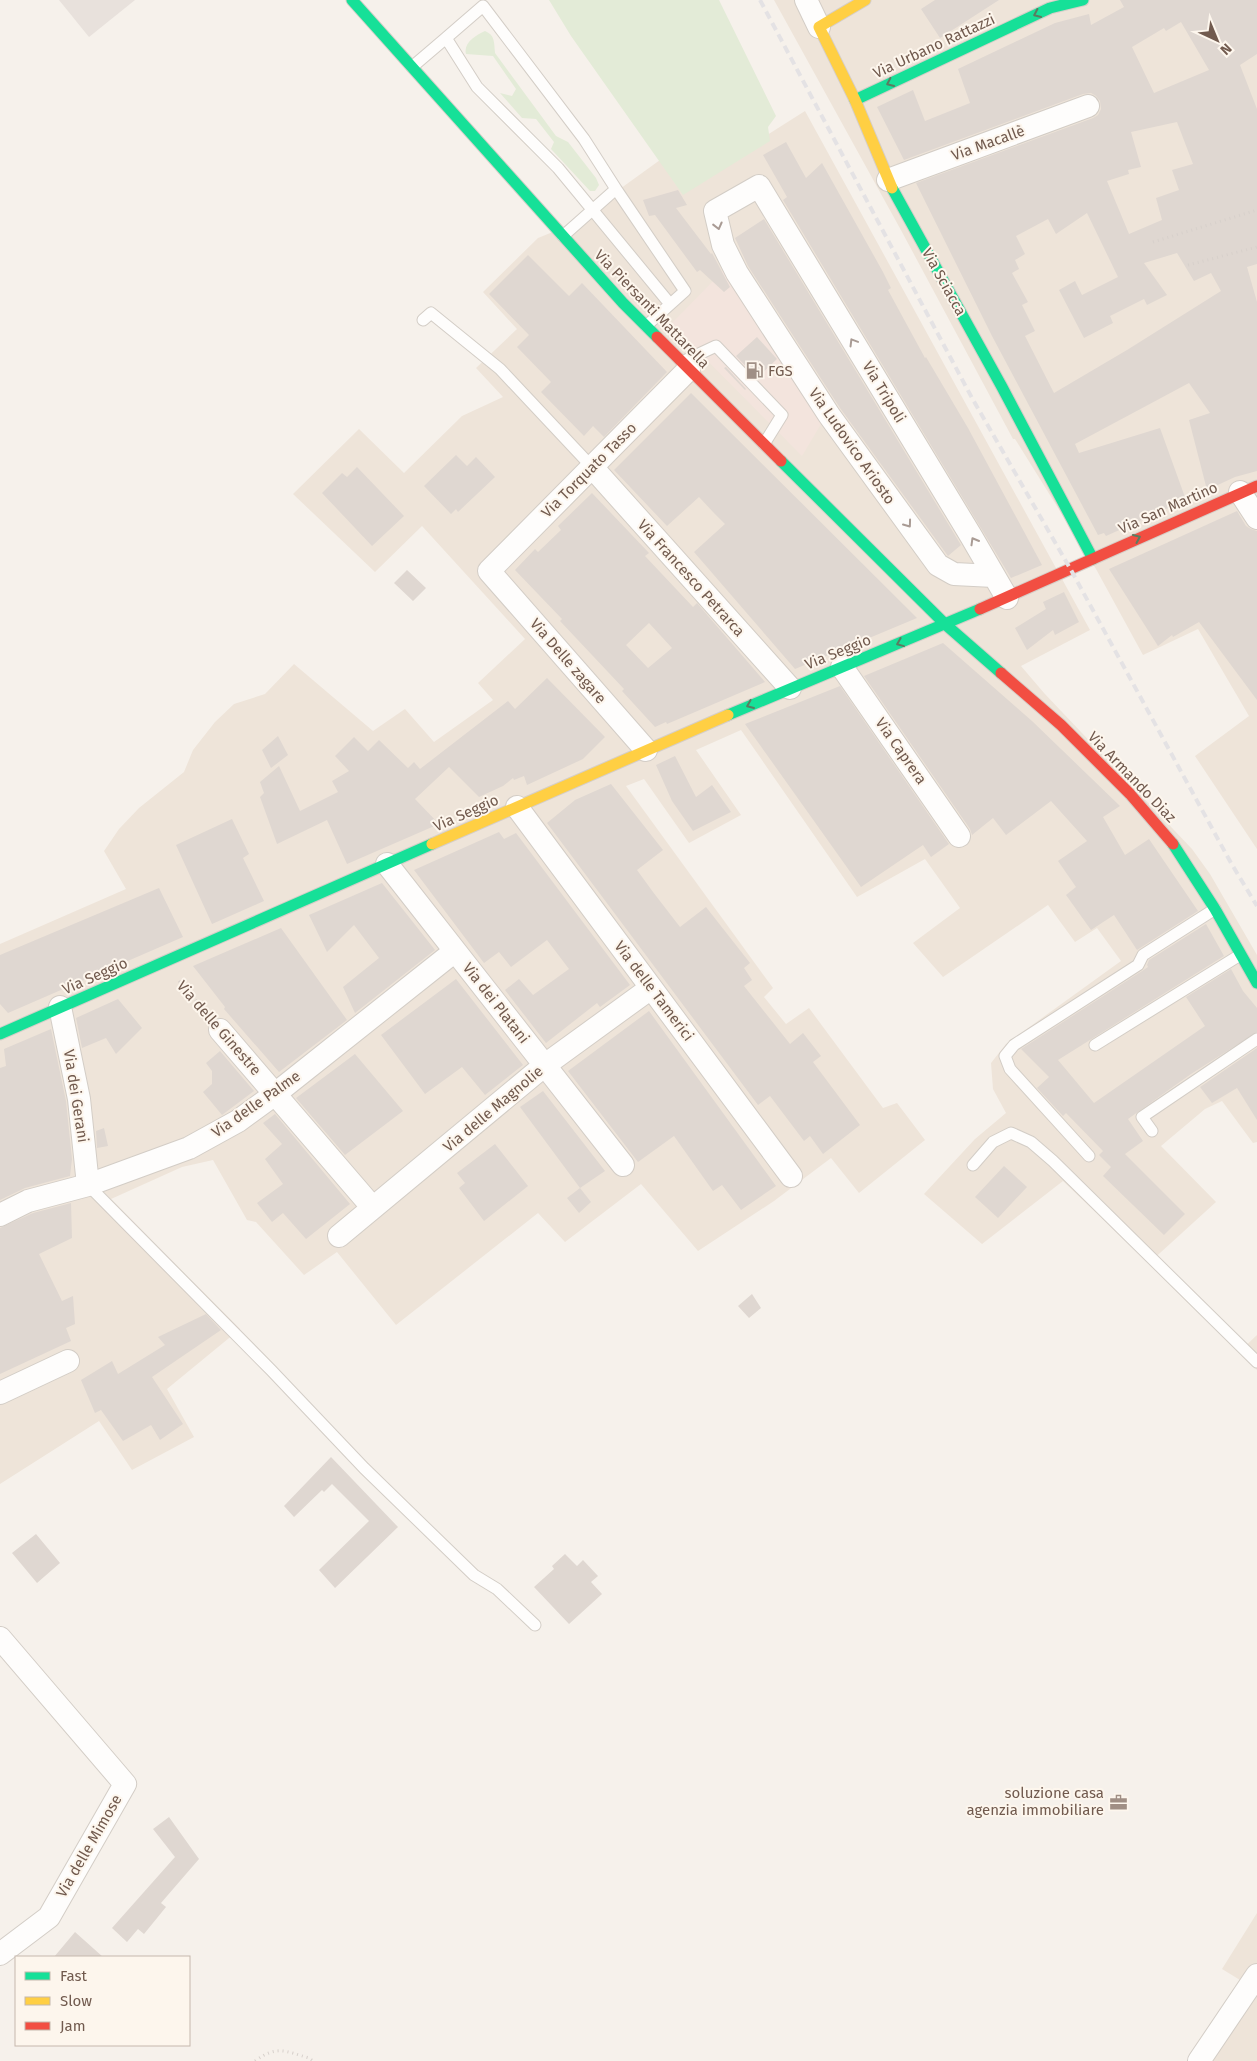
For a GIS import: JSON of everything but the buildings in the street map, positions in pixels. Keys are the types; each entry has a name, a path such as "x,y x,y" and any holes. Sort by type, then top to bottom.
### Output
{"street":[{"name":"Via Piersanti Mattarella","path":"352,0 646,326 945,624"},
{"name":"Via Sciacca","path":"806,0 854,100 888,180 1002,386 1093,558"},
{"path":"819,27 865,0"},
{"name":"Via Urbano Rattazzi","path":"854,100 1050,8 1083,0"},
{"name":"Via Macallè","path":"888,180 1088,106"},
{"name":"Via Ludovico Ariosto","path":"759,186 715,212 723,245 737,273 829,415 938,565 954,574 994,576"},
{"name":"Via Tripoli","path":"759,186 1007,598"},
{"name":"Via Torquato Tasso","path":"489,571 592,467 685,365"},
{"name":"Via Francesco Petrarca","path":"592,467 790,688"},
{"path":"1249,489 1257,518"},
{"name":"Via San Martino","path":"1007,598 1249,489"},
{"name":"Via Delle zagare","path":"489,571 646,750"},
{"name":"Via Seggio","path":"0,1034 646,750 1007,598"},
{"name":"Via Armando Diaz","path":"945,624 1061,725 1130,794 1169,838 1215,909 1257,983"},
{"name":"Via Caprera","path":"842,667 960,836"},
{"name":"Via delle Tamerici","path":"517,807 791,1176"},
{"name":"Via dei Platani","path":"387,864 623,1165"},
{"name":"Via delle Palme","path":"0,1215 28,1201 88,1185 189,1148 238,1121 275,1094 455,951"},
{"name":"Via delle Magnolie","path":"339,1236 545,1065 652,988"},
{"name":"Via dei Gerani","path":"60,1007 79,1099 88,1185"},
{"name":"Via delle Ginestre","path":"220,1030 373,1208"},
{"path":"0,1392 68,1361"},
{"name":"Via delle Mimose","path":"0,1638 125,1784 49,1917 0,1954"},
{"path":"1199,2061 1257,1975"}],"lane":[{"path":"412,67 483,6 584,139 685,291 646,326"},
{"path":"446,38 477,87 558,168 670,304"},
{"path":"563,236 616,189"},
{"path":"423,320 431,313 500,369 592,467"},
{"path":"685,365 716,346 782,414 764,444"},
{"path":"1089,1156 1010,1069 1005,1056 1014,1045 1138,965 1143,955 1215,909"},
{"path":"1096,1045 1242,954"},
{"path":"1152,1131 1142,1117 1257,1039"},
{"path":"973,1165 993,1142 1011,1133 1031,1142 1054,1161 1257,1362"},
{"path":"88,1185 271,1370 364,1468 474,1575 497,1589 535,1625"}],"path":[{"path":"1153,242 1257,210"},
{"path":"1188,265 1257,248"},
{"name":"Via delle Ginestre","path":"162,962 220,1030"},
{"path":"255,2061 266,2053 276,2050 309,2058 313,2061"}],"shaded area":[{"path":"59,0 135,0 89,37"},
{"path":"774,0 1257,0 1257,849 1195,756 1249,716 1198,629 1143,655 1096,569 1015,439 1013,439"},
{"path":"805,111 1090,630 1021,666 1044,693 1192,849 1210,874 1257,955 1257,1142 1253,1143 1222,1101 1205,1109 1161,1146 1216,1202 1149,1263 1063,1181 982,1244 924,1194 975,1139 1006,1113 993,1089 991,1063 1006,1044 1121,961 1097,928 1075,942 1048,905 943,977 913,943 960,908 925,859 857,897 741,730 696,750 741,815 689,843 644,779 626,786 773,988 764,997 786,1024 809,1008 883,1108 897,1103 925,1140 859,1193 831,1158 774,1201 698,1251 641,1184 565,1242 538,1213 396,1325 337,1252 304,1275 256,1222 247,1220 213,1160 182,1167 111,1199 240,1329 167,1389 194,1437 132,1470 99,1421 0,1484 0,944 126,889 104,851 119,829 139,808 184,772 193,750 215,722 234,704 265,694 294,664 373,731 405,709 434,742 493,700 478,683 525,639 422,526 375,572 293,494 359,429 404,473 462,416 503,397 476,368 517,329 483,292 538,238 570,225 696,134 715,168"},
{"path":"724,270 824,419 802,456 671,324"},
{"path":"1257,1335 1257,1370 1239,1352"},
{"path":"1257,1913 1257,2061 1187,2061 1240,1980 1222,1969"}],"green space":[{"path":"549,0 719,0 776,116 768,127 770,141 683,195 571,36"},
{"path":"485,31 492,37 495,53 556,136 568,142 596,178 599,185 595,191 590,191 551,149 554,142 536,119 522,118 500,93 512,96 516,89 493,56 466,54 468,43"}],"railway":[{"path":"760,0 972,398 1071,570 1231,863 1257,906"}],"traffic: fast":[{"path":"352,0 623,303 657,337"},
{"path":"855,100 1050,8 1083,0"},
{"path":"892,188 1002,387 1093,559"},
{"path":"781,461 945,624 1001,673"},
{"path":"728,715 980,609"},
{"path":"0,1034 432,844"},
{"path":"1173,844 1215,909 1257,983"}],"traffic: slow":[{"path":"865,0 819,27 855,100 892,188"},
{"path":"432,844 728,715"}],"traffic: jam":[{"path":"657,337 781,461"},
{"path":"980,609 1257,486"},
{"path":"1001,673 1061,725 1130,794 1173,844"}],"place":[{"name":"FGS","path":"754,371"},
{"name":"soluzione casa agenzia immobiliare","path":"1118,1802"}]}
